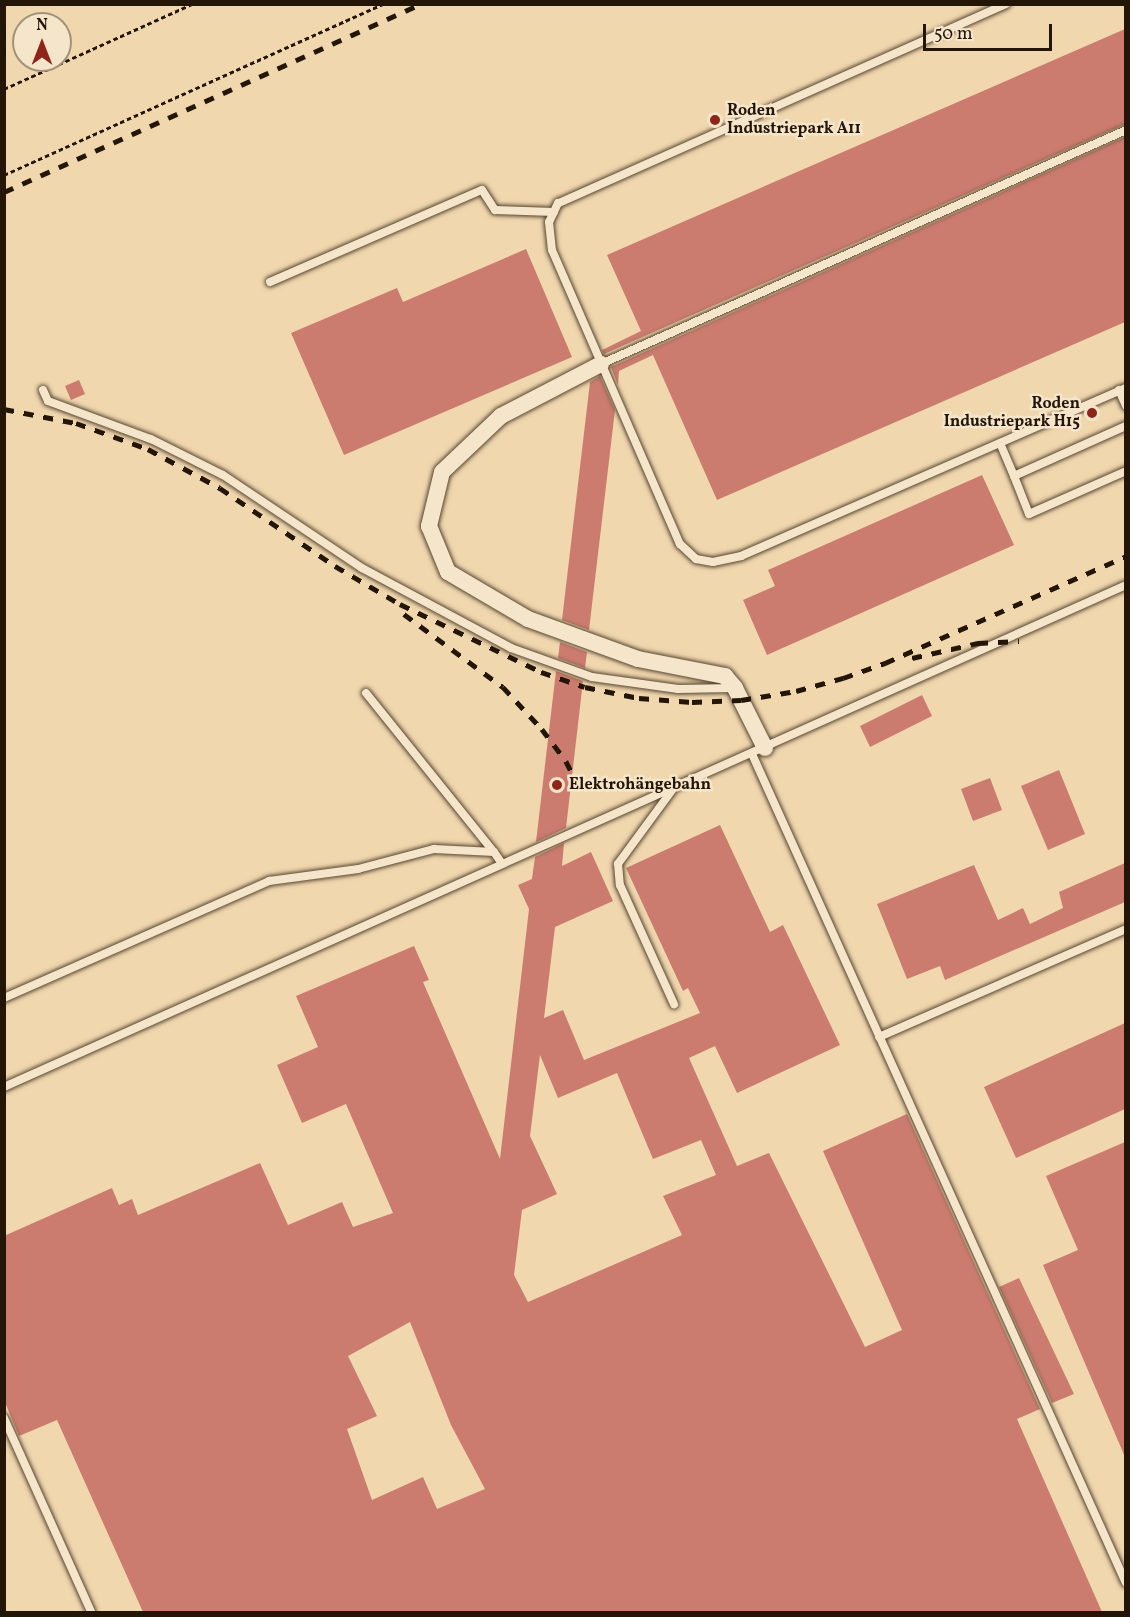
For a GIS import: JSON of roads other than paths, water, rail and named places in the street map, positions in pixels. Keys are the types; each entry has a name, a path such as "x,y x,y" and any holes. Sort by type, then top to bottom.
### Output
{"street":[{"path":"602,364 501,416 442,472 429,526 433,536 448,572 528,619 638,659 725,676 735,688 759,751"}],"lane":[{"path":"1006,4 558,203 549,222 552,250 680,544 696,559 713,562 741,556 1122,389 1125,406"},
{"path":"602,364 1125,130"},
{"path":"270,282 482,190 495,210 554,212"},
{"path":"43,390 48,400 151,439 223,475 362,568 511,648 592,677 678,689 735,688"},
{"path":"1014,476 1125,426"},
{"path":"1000,443 1029,514 1125,471"},
{"path":"4,1087 759,751 1125,585"},
{"path":"366,693 502,864"},
{"path":"759,751 879,1037 1125,1583"},
{"path":"673,788 618,864 620,885 674,1004"},
{"path":"4,998 269,881 358,869 434,849 494,852"},
{"path":"879,1037 1125,929"},
{"path":"4,1418 91,1612"}],"railway":[{"path":"4,192 420,4"},
{"path":"4,409 76,423 148,449 220,488 335,566 400,604 541,672 585,687 639,698 692,702 741,700 796,691 843,678 885,663 1126,556"},
{"path":"404,614 503,687 542,729 566,761 579,786"},
{"path":"912,658 978,643 1019,641"}],"place":[{"name":"Roden Industriepark A11","path":"715,120"},
{"name":"Roden Industriepark H15","path":"1092,413"},
{"name":"Elektrohängebahn","path":"557,785"}]}
